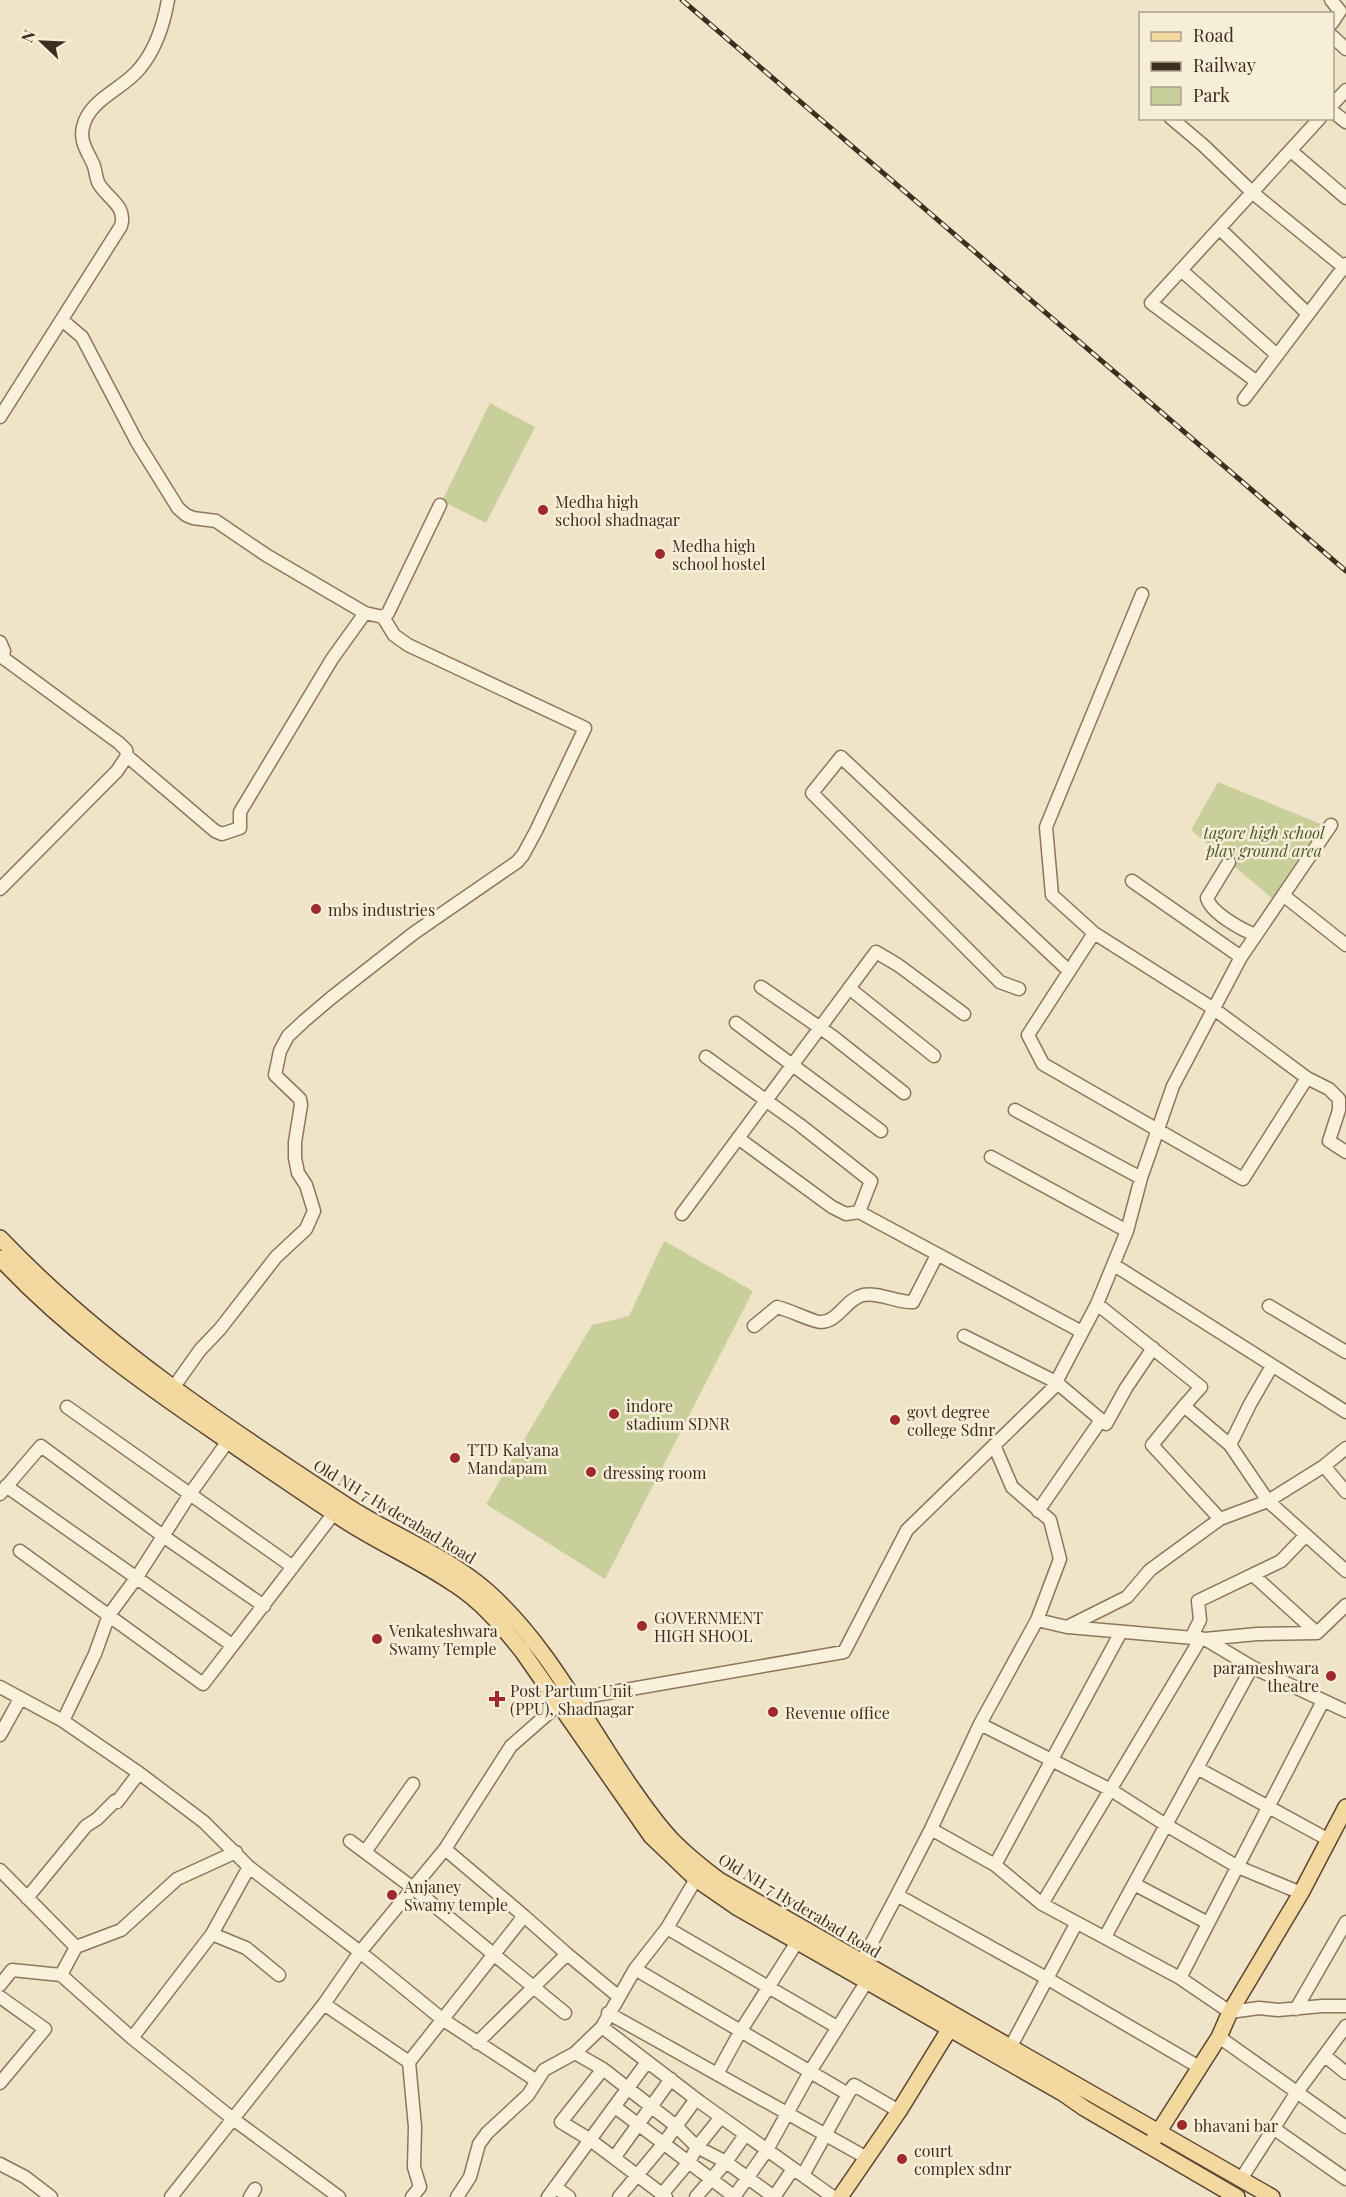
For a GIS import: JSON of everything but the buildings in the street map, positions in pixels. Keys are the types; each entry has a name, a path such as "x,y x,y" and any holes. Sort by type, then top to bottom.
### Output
{"main road":[{"name":"Old NH 7 Hyderabad Road","path":"0,1238 46,1285 85,1320 173,1388 360,1513 452,1564 489,1593 532,1640 629,1807 651,1836 696,1879 738,1908 867,1981 1010,2048 1272,2197"},
{"name":"Old NH 7 Hyderabad Road","path":"0,1257 47,1306 156,1392 334,1513 456,1585 481,1605 510,1635 566,1701 673,1842 696,1863 742,1894 861,1963 1084,2108 1230,2195"},
{"path":"1149,2146 1219,2037 1230,2012 1301,1893 1346,1808"},
{"path":"840,2197 899,2111 953,2023"}],"street":[{"path":"0,417 121,226 123,219 116,201 103,190 97,180 83,141 82,129 96,106 141,68 159,32 168,0"},
{"path":"1331,0 1340,11 1334,20"},
{"path":"1334,38 1346,49"},
{"path":"1334,103 1346,90"},
{"path":"1334,113 1346,122"},
{"path":"1173,120 1203,145 1252,193 1345,267 1244,399"},
{"path":"1257,382 1152,303 1318,120"},
{"path":"1291,151 1346,198"},
{"path":"1220,229 1308,314"},
{"path":"1181,270 1277,355"},
{"path":"62,320 82,337 137,442 178,508 186,515 216,521 266,555 365,613 383,617 394,635 408,645 585,728 524,855 414,933 331,998 288,1036 280,1051 275,1076 300,1099 294,1158 314,1210 306,1229 276,1257 220,1329 200,1350 173,1388"},
{"path":"383,617 388,613 440,505"},
{"path":"1142,594 1046,827 1052,894 1094,933 1214,1009 1307,1078 1329,1089 1339,1099 1339,1110 1329,1141 1346,1152"},
{"path":"0,642 4,651 2,657 119,743 128,756 215,831 222,834 240,828 240,812 332,660 365,613"},
{"path":"0,889 117,771 128,756"},
{"path":"1019,989 992,975 812,793 841,757 1069,971"},
{"path":"171,2197 324,2004 360,1952 445,1849 511,1746 566,1701 844,1652 907,1530 1053,1388 1097,1304 1114,1265 1173,1086 1241,957 1331,825"},
{"path":"1229,862 1207,898 1208,903 1244,930 1256,935"},
{"path":"1132,881 1241,957"},
{"path":"1283,895 1346,945"},
{"path":"1094,933 1028,1035 1043,1064 1243,1179 1307,1078"},
{"path":"682,1214 876,952 898,965 964,1014"},
{"path":"761,987 820,1028 904,1093"},
{"path":"849,988 934,1056"},
{"path":"736,1023 881,1131"},
{"path":"706,1057 871,1181 859,1212"},
{"path":"1015,1110 1141,1178"},
{"path":"738,1138 832,1208 846,1214 859,1212 1082,1332"},
{"path":"991,1157 1127,1231"},
{"path":"754,1326 777,1307 819,1323 830,1320 849,1301 864,1295 913,1302 937,1255"},
{"path":"1114,1265 1346,1412"},
{"path":"1097,1304 1201,1387 1152,1445 1220,1519"},
{"path":"1269,1306 1346,1352"},
{"path":"963,1336 1056,1382 1106,1424 1126,1388 1153,1348"},
{"path":"1230,1445 1272,1366"},
{"path":"1184,1406 1230,1445 1268,1501 1346,1571"},
{"path":"67,1407 293,1568"},
{"path":"1038,1510 1101,1420"},
{"path":"63,1721 95,1654 109,1615 228,1441"},
{"path":"861,1963 931,1829 980,1724 1037,1620 1060,1559 1050,1520 1012,1487 994,1445"},
{"path":"232,1645 137,1577 3,1490 41,1446 163,1536 264,1606"},
{"path":"1067,1627 1127,1598 1150,1570 1220,1519 1268,1501 1324,1466 1346,1449"},
{"path":"1324,1466 1346,1492"},
{"path":"20,1551 203,1684 334,1513"},
{"path":"1042,1904 1199,1638 1198,1601 1281,1562 1306,1535"},
{"path":"1253,1575 1317,1633"},
{"path":"1037,1620 1067,1627 1199,1638 1317,1633 1346,1605"},
{"path":"994,1865 1121,1632"},
{"path":"1199,1638 1252,1667 1346,1711"},
{"path":"1104,1937 1252,1667"},
{"path":"0,1687 63,1721 139,1773 204,1822 249,1867 360,1952 442,2019 537,2081"},
{"path":"0,1735 20,1699"},
{"path":"1180,1978 1323,1701"},
{"path":"980,1724 1111,1790 1166,1826 1238,1867 1301,1893"},
{"path":"1197,1768 1329,1840"},
{"path":"27,1898 86,1826 97,1819 115,1801 117,1802 139,1773"},
{"path":"364,1852 413,1784"},
{"path":"931,1829 994,1865 1042,1904 1180,1978 1230,2012 1259,2008 1278,2010 1346,2006"},
{"path":"350,1841 413,1888 565,2013"},
{"path":"445,1849 619,1997"},
{"path":"62,1975 76,1947 121,1930 177,1879 236,1852"},
{"path":"132,2038 212,1934 249,1867"},
{"path":"0,1870 76,1947"},
{"path":"458,2197 470,2177 479,2144 487,2133 528,2094 544,2070 575,2053 602,2027 608,2013 635,1970 667,1928 696,1879"},
{"path":"1134,1884 1208,1923"},
{"path":"897,1895 1199,2067"},
{"path":"412,2197 420,2187 414,2167 414,2127 409,2062 524,1916"},
{"path":"1296,2009 1346,1922"},
{"path":"1010,2048 1076,1924"},
{"path":"667,1928 837,2027"},
{"path":"212,1934 246,1948 279,1975"},
{"path":"717,2074 740,2032 797,1942"},
{"path":"477,2043 567,1954"},
{"path":"0,1985 12,1970 62,1975 132,2038 233,2119 339,2197"},
{"path":"635,1970 740,2032 811,2070 848,2094"},
{"path":"615,2107 735,2197 767,2150 811,2070 867,1981"},
{"path":"0,1997 45,2029 0,2083"},
{"path":"324,2004 409,2062"},
{"path":"608,2013 867,2158"},
{"path":"1241,2179 1297,2093 1346,2026"},
{"path":"602,2027 696,2099 833,2197"},
{"path":"1219,2037 1346,2127"},
{"path":"575,2053 603,2069 676,2126 697,2147 726,2162 774,2197 798,2172 854,2085 899,2111"},
{"path":"1325,2056 1346,2073"},
{"path":"570,2197 552,2192 647,2062"},
{"path":"603,2069 561,2122 589,2139 664,2196 690,2162 697,2147 721,2117"},
{"path":"614,2158 671,2079"},
{"path":"619,2197 664,2143 696,2099"},
{"path":"1273,2128 1346,2179"},
{"path":"696,2197 726,2162 745,2135"},
{"path":"0,2164 25,2177 51,2197"}],"green space":[{"path":"490,403 535,427 486,523 442,501"},
{"name":"tagore high school play ground area","path":"1218,782 1323,825 1273,899 1191,830"},
{"name":"indore stadium SDNR","path":"664,1241 753,1291 605,1579 486,1504 592,1325 629,1316"}],"railway":[{"path":"682,0 1346,571"}],"place":[{"name":"Medha high school shadnagar","path":"543,510"},
{"name":"Medha high school hostel","path":"660,554"},
{"name":"mbs industries","path":"316,909"},
{"name":"indore stadium SDNR","path":"614,1414"},
{"name":"govt degree college Sdnr","path":"895,1420"},
{"name":"TTD Kalyana Mandapam","path":"455,1458"},
{"name":"dressing room","path":"591,1472"},
{"name":"GOVERNMENT HIGH SHOOL","path":"642,1626"},
{"name":"Venkateshwara Swamy Temple","path":"377,1639"},
{"name":"parameshwara theatre","path":"1331,1676"},
{"name":"Post Partum Unit (PPU), Shadnagar","path":"497,1699"},
{"name":"Revenue office","path":"773,1712"},
{"name":"Anjaney Swamy temple","path":"392,1895"},
{"name":"bhavani bar","path":"1182,2125"},
{"name":"court complex sdnr","path":"902,2159"}]}
